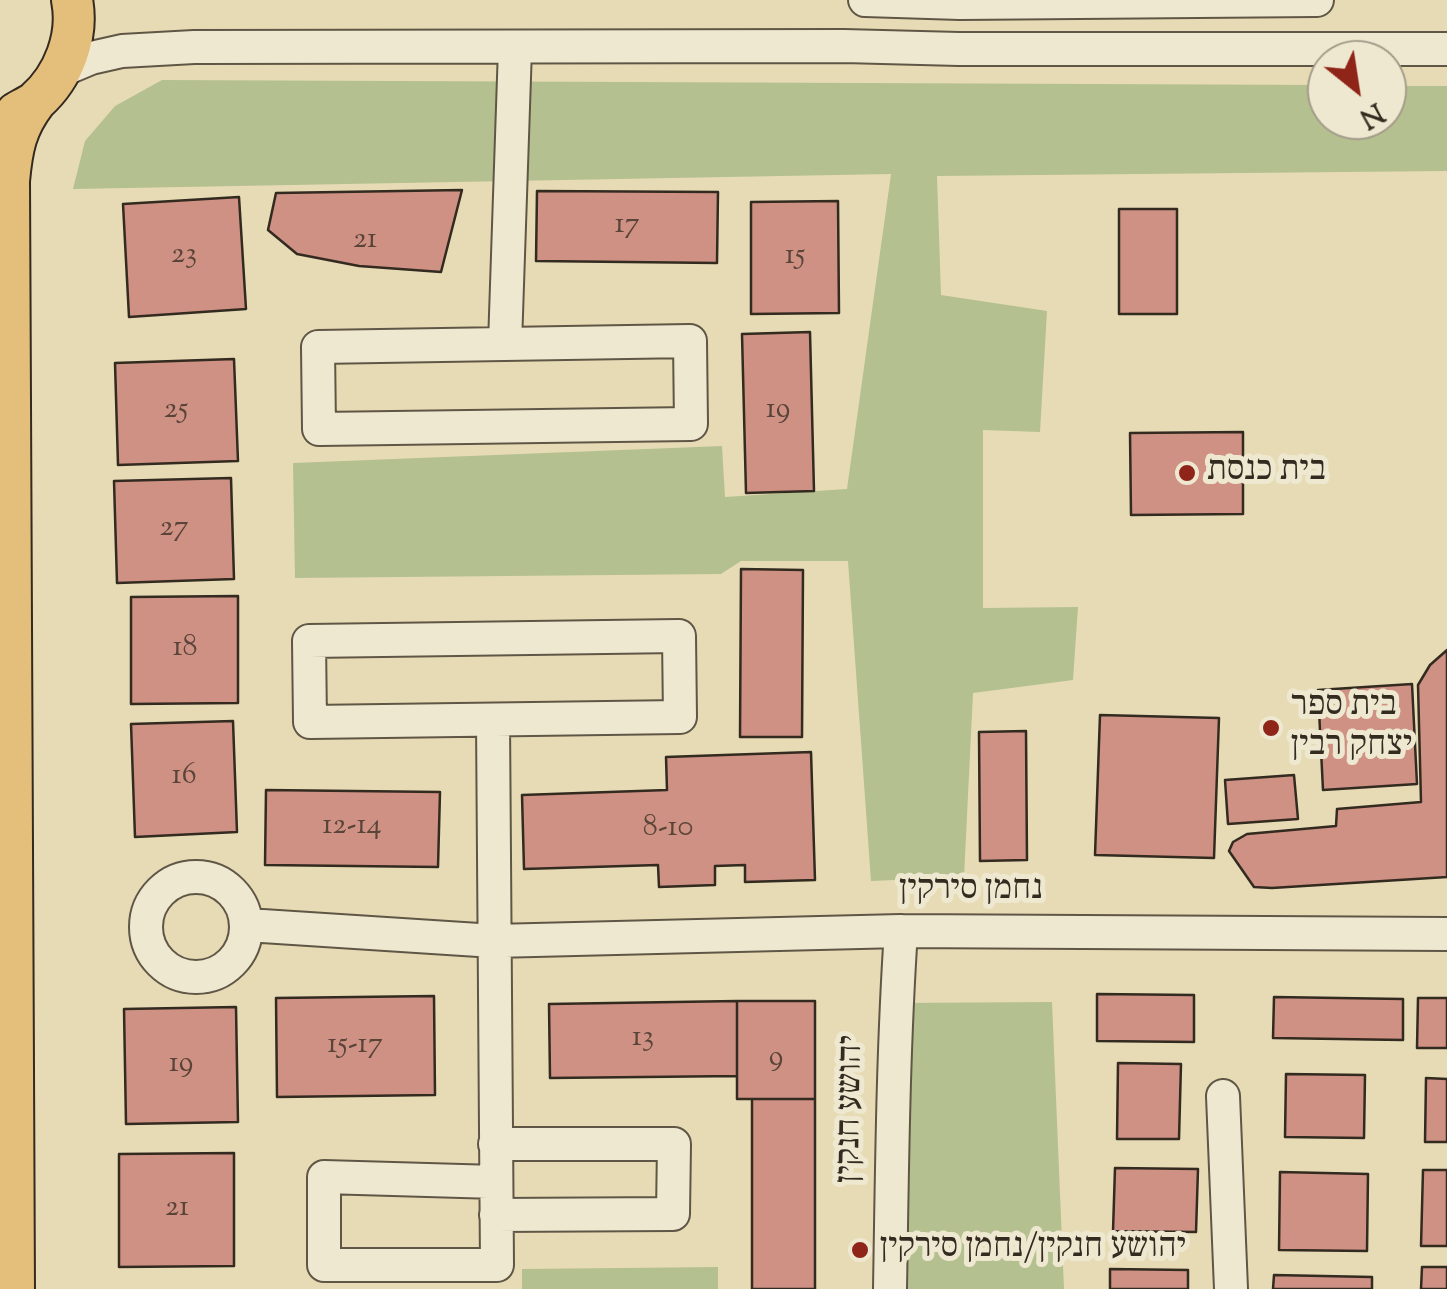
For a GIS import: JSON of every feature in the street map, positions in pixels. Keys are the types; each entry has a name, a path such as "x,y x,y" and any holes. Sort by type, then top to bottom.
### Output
{"main road":[{"path":"14,1289 9,181 11,154 22,120 48,86 72,44 72,0"},
{"path":"0,121 48,86"}],"street":[{"path":"866,0 1317,0"},
{"path":"894,0 894,47"},
{"path":"48,86 90,58 194,48 1447,49"},
{"path":"504,344 515,48"},
{"path":"690,341 691,424 319,430 318,347 504,344 690,341"},
{"path":"680,636 680,717 493,720 310,722 309,641 680,636"},
{"path":"493,720 496,1144 496,1198 496,1264 324,1265 324,1177 496,1198 673,1214 674,1144 496,1144"},
{"name":"נחמן סירקין","path":"247,925 494,940 902,931 1447,934"},
{"name":"יהושע חנקין","path":"890,1289 894,1064 902,931"},
{"path":"1222,1096 1230,1289"}],"green space":[{"path":"162,80 1307,85 1307,140 1407,140 1407,86 1447,86 1447,171 937,176 941,295 1047,311 1040,432 983,430 983,608 1078,607 1073,680 973,693 964,877 871,881 848,561 741,561 721,574 295,578 293,463 722,446 725,497 847,489 891,174 73,189 85,141 115,106"},
{"path":"1052,1002 1064,1289 897,1289 894,1003"},
{"path":"718,1267 718,1289 522,1289 522,1269"}],"building":[{"path":"462,190 441,272 359,266 297,254 268,230 276,193"},
{"path":"537,191 718,192 717,263 536,261"},
{"path":"239,197 246,309 129,317 123,204"},
{"path":"838,201 839,313 751,314 751,202"},
{"path":"1119,209 1177,209 1177,314 1119,314"},
{"path":"810,332 814,491 746,493 742,334"},
{"path":"234,359 238,461 118,465 115,363"},
{"name":"בית כנסת","path":"1243,432 1243,514 1131,515 1130,433"},
{"path":"231,478 234,579 117,583 114,481"},
{"path":"741,569 803,570 802,737 740,737"},
{"path":"238,596 238,703 131,704 131,597"},
{"path":"1447,650 1447,877 1254,887 1229,851 1233,842 1247,834 1336,826 1337,809 1421,802 1418,685 1430,665"},
{"path":"1412,684 1417,784 1323,790 1318,690"},
{"path":"1100,715 1219,718 1214,858 1095,855"},
{"path":"233,721 237,832 135,837 131,724"},
{"path":"1026,731 1027,860 980,861 979,732"},
{"path":"811,752 815,880 745,882 745,865 715,866 715,885 659,887 658,865 524,869 522,795 667,790 666,757"},
{"path":"1294,775 1298,819 1228,824 1225,780"},
{"path":"266,790 440,792 438,867 265,865"},
{"path":"1097,994 1194,995 1194,1042 1097,1041"},
{"path":"434,996 435,1095 277,1097 276,998"},
{"path":"1274,997 1403,999 1403,1040 1273,1038"},
{"path":"1418,998 1447,998 1447,1048 1417,1048"},
{"path":"737,1001 737,1076 550,1078 549,1004"},
{"path":"737,1001 815,1001 815,1099 737,1099"},
{"path":"236,1007 238,1122 126,1124 124,1009"},
{"path":"1118,1063 1181,1064 1179,1139 1117,1139"},
{"path":"1286,1074 1365,1075 1364,1138 1285,1137"},
{"path":"1426,1078 1447,1079 1447,1142 1425,1142"},
{"path":"752,1099 815,1099 815,1289 752,1289"},
{"path":"234,1153 234,1266 119,1267 119,1154"},
{"path":"1115,1168 1198,1169 1196,1232 1113,1231"},
{"path":"1423,1170 1447,1170 1447,1246 1421,1246"},
{"path":"1280,1172 1368,1174 1367,1251 1279,1250"},
{"path":"1422,1267 1447,1267 1447,1289 1421,1289"},
{"path":"1110,1269 1188,1270 1188,1289 1110,1289"},
{"path":"1274,1275 1372,1277 1372,1289 1273,1289"}],"place":[{"name":"בית כנסת","path":"1187,473"},
{"name":"בית ספר יצחק רבין","path":"1271,728"},
{"name":"יהושע חנקין/נחמן סירקין","path":"860,1250"}]}
